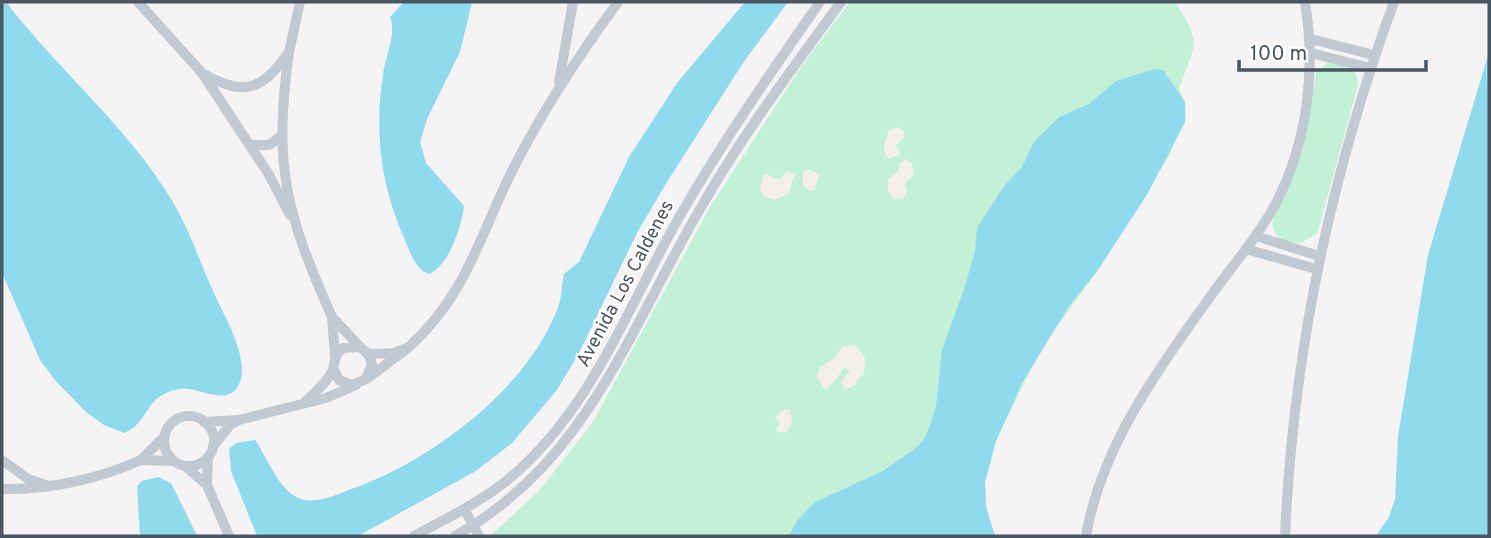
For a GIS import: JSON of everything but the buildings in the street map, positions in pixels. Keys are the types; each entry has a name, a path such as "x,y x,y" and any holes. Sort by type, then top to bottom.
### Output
{"street":[{"path":"138,2 202,73 250,145 290,215 332,317 335,356 333,369 305,402"},
{"path":"290,215 283,179 282,102 300,2"},
{"path":"558,88 573,2"},
{"path":"141,460 165,436 173,422 181,418 189,416 204,422 239,420 326,398 362,382 432,326 468,273 513,170 558,88 618,2"},
{"name":"Avenida Los Caldenes","path":"414,536 464,509 505,482 531,459 579,402 703,176 820,2"},
{"name":"Avenida Los Caldenes","path":"457,536 476,531 524,489 590,410 701,207 791,70 841,2"},
{"path":"1086,536 1094,495 1116,439 1276,203 1296,152 1307,97 1311,39 1305,2"},
{"path":"1285,536 1292,430 1316,270 1370,68 1394,2"},
{"path":"1311,39 1374,55"},
{"path":"260,85 270,78 289,52"},
{"path":"1311,52 1370,68"},
{"path":"202,73 219,83 240,89 260,85 270,87 282,102"},
{"path":"233,118 232,103 240,89"},
{"path":"250,145 269,145 281,136"},
{"path":"1256,236 1319,256"},
{"path":"1246,249 1316,270"},
{"path":"332,317 364,350 372,364 362,382"},
{"path":"335,356 343,348 394,353 409,347"},
{"path":"333,369 345,383 362,382"},
{"path":"2,489 30,489 96,476 141,460 198,464 211,452 230,425 239,420"},
{"path":"204,422 212,433 207,485"},
{"path":"165,436 166,450 207,485 229,536"},
{"path":"2,460 28,479 46,485"},
{"path":"464,509 476,531"},
{"path":"447,518 457,536"}],"green space":[{"path":"850,2 1175,2 1193,37 1192,53 1179,90 1185,102 1186,116 1169,156 1098,270 1040,350 996,441 985,482 986,507 995,536 490,536 539,491 593,422 710,207 801,67"},
{"path":"1328,62 1353,70 1358,85 1317,234 1301,243 1290,242 1275,233 1272,222 1303,149 1316,73"}],"sand":[{"path":"898,127 904,132 904,138 896,145 900,154 889,159 884,144 889,130"},
{"path":"906,159 912,163 914,175 905,183 907,192 903,198 893,199 888,190 888,179"},
{"path":"809,169 819,175 815,189 810,191 803,186 803,171"},
{"path":"787,171 794,175 789,193 776,200 763,196 760,190 764,174 780,179"},
{"path":"855,345 865,358 864,374 857,379 855,386 845,389 841,382 850,371 845,367 828,389 824,389 817,376 820,367 834,358 843,346"},
{"path":"784,410 790,410 792,423 786,433 778,432 776,428 780,424 775,416"}],"water":[{"path":"2,2 6,2 114,124 173,202 238,346 241,380 231,393 217,395 187,389 168,392 153,403 132,429 124,433 104,425 86,412 54,379 40,360 2,273"},
{"path":"404,2 472,2 460,52 427,119 420,142 426,163 464,206 448,255 436,270 429,274 414,260 397,220 385,180 380,139 380,97 392,31 390,17"},
{"path":"745,2 788,2 743,63 667,182 638,231 579,353 557,390 512,443 476,471 358,536 257,536 231,471 229,449 236,443 255,440 288,491 305,500 318,500 386,475 416,458 446,439 501,393 524,367 543,339 559,306 564,274 579,262 629,157 677,83"},
{"path":"1489,52 1489,536 1376,536 1389,517 1395,499 1398,436 1428,255"},
{"path":"1155,69 1163,70 1185,102 1185,122 1148,193 1098,270 1069,306 1021,385 996,441 985,482 986,507 995,536 789,536 797,521 815,502 883,471 917,447 926,436 936,407 942,350 975,252 977,228 1004,186 1022,167 1034,142 1059,117 1089,104 1116,81"},
{"path":"158,477 171,483 197,536 140,536 137,486 142,481"}]}
